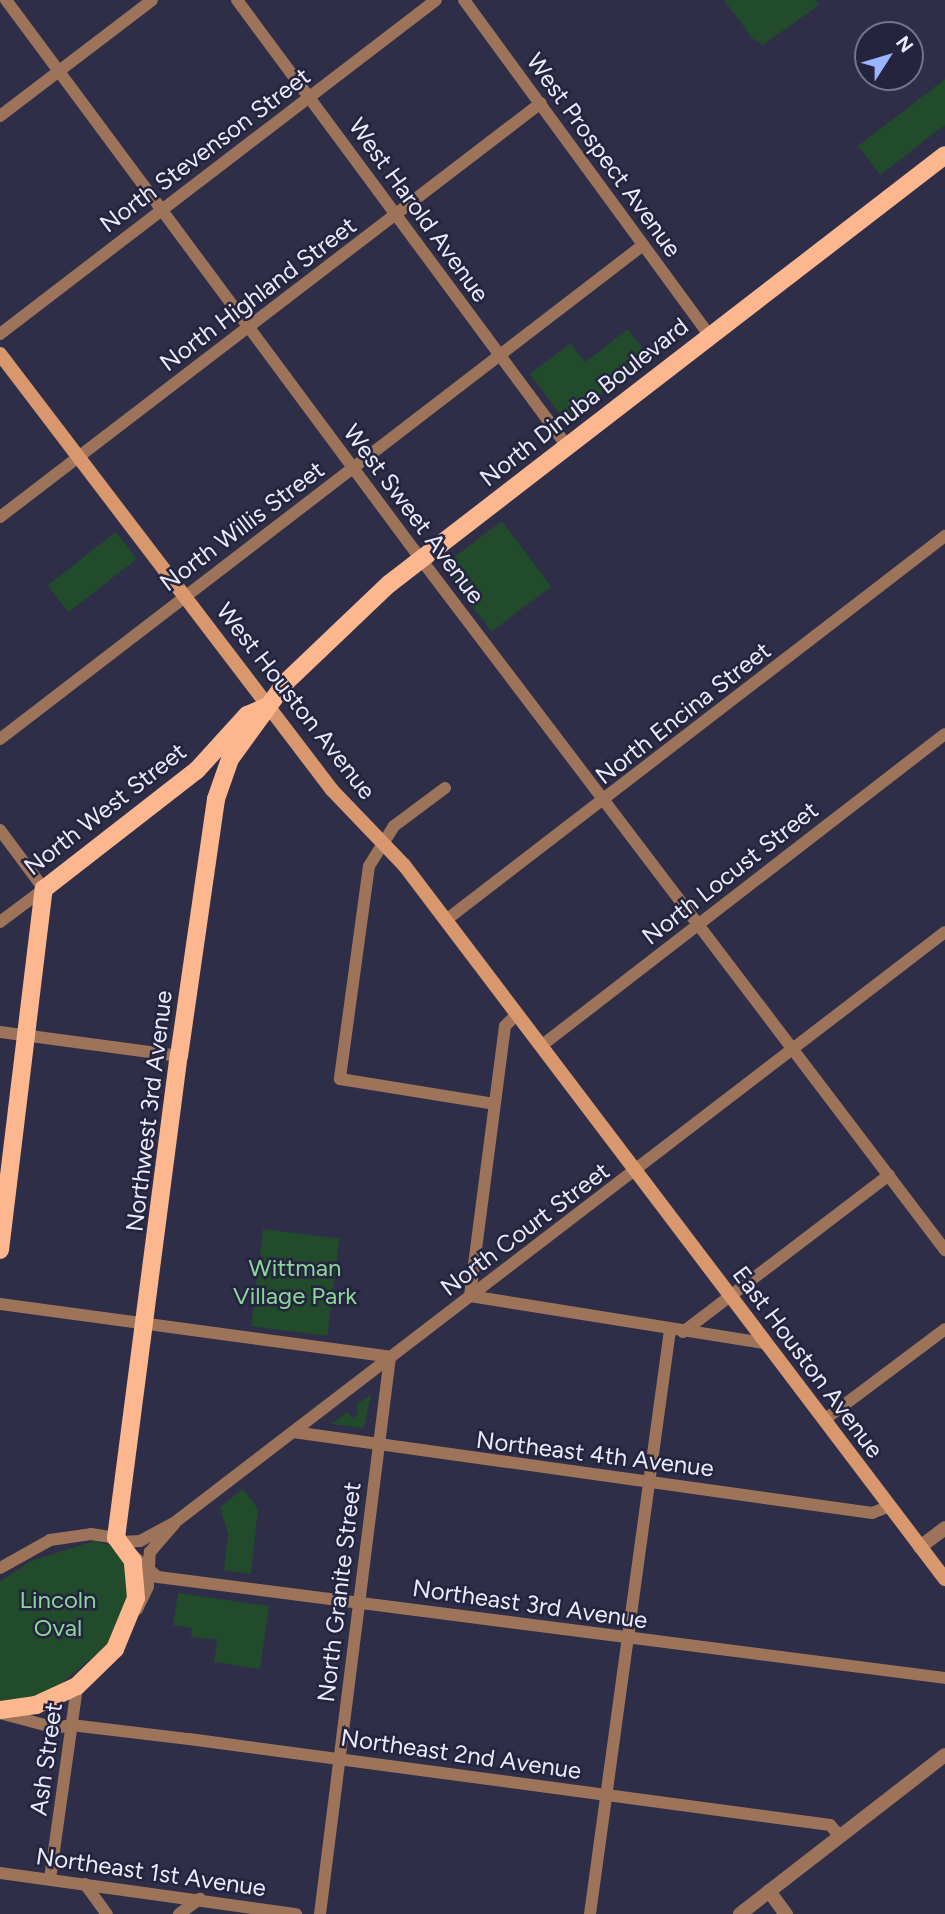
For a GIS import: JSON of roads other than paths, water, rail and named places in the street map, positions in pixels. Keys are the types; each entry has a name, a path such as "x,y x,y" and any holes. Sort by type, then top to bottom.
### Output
{"main road":[{"name":"North Dinuba Boulevard","path":"268,706 312,655 420,558 945,155"},
{"name":"West Houston Avenue","path":"0,354 332,790 382,841 446,920 636,1172"},
{"name":"North West Street","path":"44,889 197,770 247,715 268,706"},
{"name":"Northwest 3rd Avenue","path":"123,1544 178,1056 219,784 230,759 268,706"},
{"path":"197,770 213,771 219,784"},
{"path":"0,1250 44,889"},
{"name":"East Houston Avenue","path":"636,1172 945,1579"},
{"path":"0,1712 36,1705 77,1686 103,1664 130,1619 137,1591 123,1544"}],"street":[{"name":"West Sweet Avenue","path":"6,0 420,558 945,1250"},
{"path":"0,116 152,0"},
{"name":"West Harold Avenue","path":"237,0 567,446"},
{"name":"North Stevenson Street","path":"0,334 436,0"},
{"name":"West Prospect Avenue","path":"464,0 710,335"},
{"name":"North Highland Street","path":"0,517 541,103"},
{"name":"North Willis Street","path":"0,739 643,245"},
{"name":"North Encina Street","path":"446,920 605,801 945,536"},
{"name":"North Locust Street","path":"541,1046 945,734"},
{"path":"445,788 394,826 382,841 369,866 340,1079 494,1104"},
{"path":"0,830 44,889"},
{"name":"North West Street","path":"0,922 44,889"},
{"name":"North Court Street","path":"123,1544 140,1541 174,1523 636,1172 945,932"},
{"path":"517,1014 505,1026 470,1296 764,1343"},
{"path":"0,1032 178,1056"},
{"path":"590,1914 647,1481 677,1331 730,1297 888,1175"},
{"path":"0,1304 390,1357"},
{"path":"824,1420 945,1329"},
{"name":"North Granite Street","path":"320,1914 362,1601 377,1447 390,1357"},
{"name":"Northeast 4th Avenue","path":"293,1432 377,1447 872,1513 890,1506"},
{"path":"130,1619 153,1581 149,1566 150,1552 174,1523"},
{"path":"920,1547 945,1528"},
{"path":"0,1568 50,1540 91,1534 123,1544 149,1566"},
{"name":"Northeast 3rd Avenue","path":"153,1581 362,1601 625,1639 938,1679 945,1684"},
{"name":"Ash Street","path":"50,1879 77,1686"},
{"name":"Northeast 2nd Avenue","path":"0,1712 24,1723 71,1725 830,1825 841,1836"},
{"path":"740,1914 945,1755"},
{"name":"Northeast 1st Avenue","path":"0,1873 296,1914"},
{"path":"85,1884 107,1914"},
{"path":"769,1891 786,1914"},
{"path":"179,1914 200,1899"}],"park label":[{"name":"Wittman Village Park","path":"295,1282"},
{"name":"Lincoln Oval","path":"58,1614"}]}
